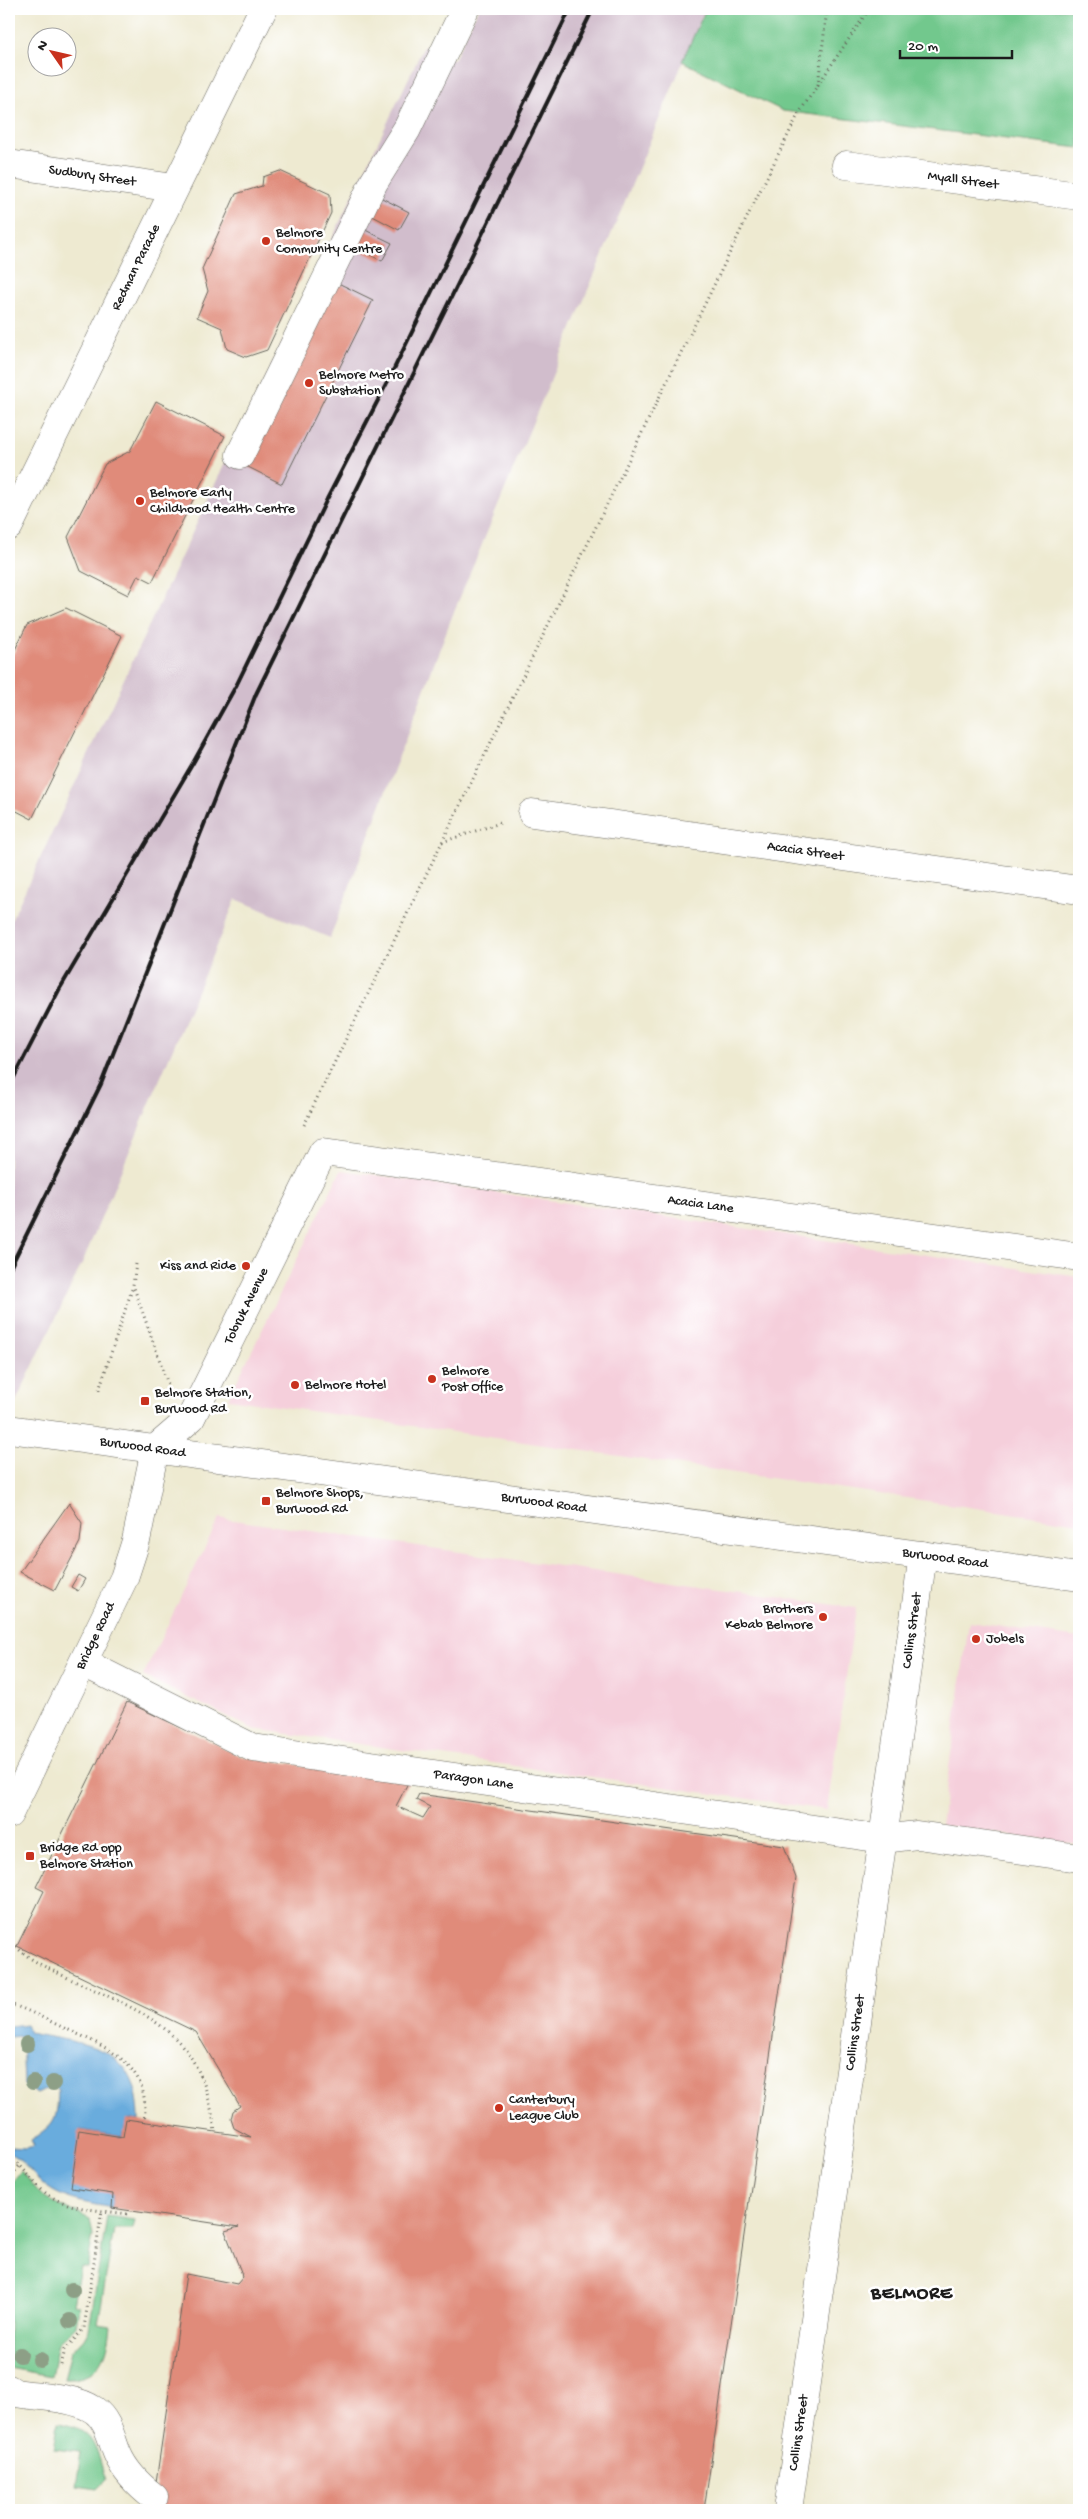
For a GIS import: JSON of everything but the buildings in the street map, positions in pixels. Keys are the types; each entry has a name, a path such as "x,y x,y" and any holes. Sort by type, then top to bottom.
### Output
{"street":[{"name":"Redman Parade","path":"9,526 174,188 264,9"},
{"path":"240,454 374,182 407,129 465,9"},
{"name":"Sudbury Street","path":"9,164 174,188"},
{"name":"Myall Street","path":"846,164 1079,196"},
{"name":"Acacia Street","path":"532,813 1079,890"},
{"name":"Acacia Lane","path":"322,1152 1079,1258"},
{"name":"Tobruk Avenue","path":"155,1449 191,1418 322,1152"},
{"name":"Burwood Road","path":"9,1429 1079,1577"},
{"name":"Bridge Road","path":"9,1814 84,1664 124,1578 136,1541 155,1449"},
{"name":"Collins Street","path":"788,2510 923,1555"},
{"name":"Paragon Lane","path":"84,1664 254,1748 883,1839 917,1835 1079,1858"},
{"path":"11,2393 56,2399 85,2406 103,2419 126,2470 138,2484 154,2497"}],"path":[{"path":"818,86 827,9"},
{"path":"322,1152 302,1128 738,234 799,113 869,9"},
{"path":"441,843 532,813"},
{"path":"99,1390 133,1285 136,1264"},
{"path":"133,1285 170,1392"},
{"path":"9,1939 30,1960 141,2012 161,2024 179,2040 192,2058 205,2084 212,2109 215,2132"},
{"path":"9,2004 101,2044 123,2058 140,2081 146,2109 144,2122"},
{"path":"9,2158 20,2164 38,2186 53,2198 64,2203 128,2214 128,2211"},
{"path":"9,2179 20,2164"},
{"path":"56,2399 63,2356 70,2343 84,2328 102,2210"}],"shaded area":[{"path":"478,9 705,9 453,614 330,938 236,899 83,1261 9,1416 9,925 224,465 424,46 454,60"},
{"path":"341,1170 1079,1277 1079,1523 228,1399"},
{"path":"219,1518 856,1608 827,1810 253,1729 143,1676"},
{"path":"969,1622 1079,1638 1079,1845 941,1826"}],"green space":[{"path":"706,9 1079,9 1079,148 783,111 682,61"},
{"path":"21,2171 44,2198 90,2219 93,2235 87,2268 80,2267 73,2304 79,2306 76,2326 58,2343 51,2376 9,2368 9,2186"},
{"path":"107,2216 135,2220 133,2229 114,2229 98,2324 111,2326 107,2348 100,2364 94,2370 86,2375 64,2378 71,2352 84,2338 89,2329"},
{"path":"58,2423 80,2429 92,2441 106,2480 97,2489 76,2486 81,2452 54,2449"}],"water":[{"path":"26,2024 29,2033 72,2041 107,2053 120,2063 130,2077 137,2096 139,2121 127,2119 123,2137 80,2130 113,2194 112,2208 74,2200 56,2193 9,2153 9,2147 26,2148 34,2146 31,2140 46,2129 54,2120 57,2108 58,2090 53,2086 37,2094 24,2085 22,2036 9,2037 9,2026"}],"railway":[{"path":"9,1087 59,990 193,763 237,684 570,9"},
{"path":"9,1270 101,1084 256,694 593,9"}],"place":[{"name":"Belmore Community Centre","path":"266,241"},
{"name":"Belmore Metro Substation","path":"309,383"},
{"name":"Belmore Early Childhood Health Centre","path":"140,501"},
{"name":"Kiss and Ride","path":"246,1266"},
{"name":"Belmore Post Office","path":"432,1379"},
{"name":"Belmore Hotel","path":"295,1385"},
{"name":"Belmore Station, Burwood Rd","path":"145,1401"},
{"name":"Belmore Shops, Burwood Rd","path":"266,1501"},
{"name":"Brothers Kebab Belmore","path":"823,1617"},
{"name":"Jobels","path":"976,1639"},
{"name":"Bridge Rd opp Belmore Station","path":"30,1856"},
{"name":"Canterbury League Club","path":"499,2108"}],"district":[{"name":"BELMORE","path":"912,2294"}]}
